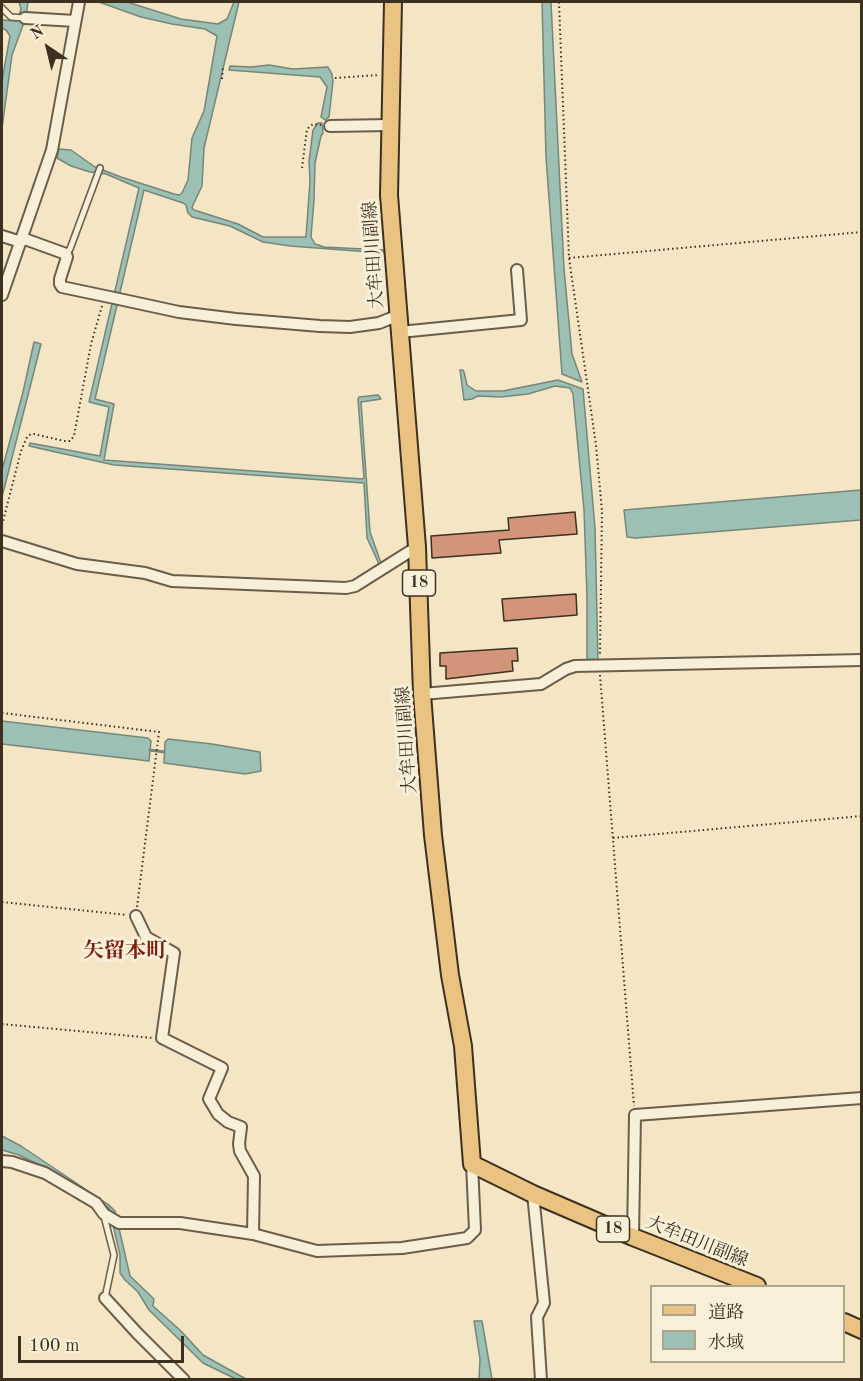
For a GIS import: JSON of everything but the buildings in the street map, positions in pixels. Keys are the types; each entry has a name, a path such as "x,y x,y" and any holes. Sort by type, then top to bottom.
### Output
{"main road":[{"name":"大牟田川副線","path":"393,2 389,195 417,547 422,694 436,859 450,975 463,1046 472,1164 533,1194 752,1285"},
{"path":"845,1323 861,1330"}],"street":[{"path":"2,295 52,150 79,2"},
{"path":"25,18 75,21"},
{"path":"330,126 389,125"},
{"path":"2,236 66,254 60,284 71,289 179,312 320,326 350,327 379,323 521,320 517,270"},
{"path":"2,542 77,564 145,573 172,581 346,588 355,586 417,547"},
{"path":"422,694 529,686 541,684 566,669 600,665 861,660"},
{"path":"135,916 146,937 174,954 162,1038 222,1068 209,1099 218,1114 228,1122 241,1127 238,1144 254,1176 254,1234"},
{"path":"633,1237 635,1115 861,1098"},
{"path":"2,1161 45,1173 96,1203 104,1214 118,1223 180,1223 254,1234 317,1251 402,1248 466,1238 476,1230 472,1164"},
{"path":"533,1194 544,1303 537,1317 541,1380"},
{"path":"105,1298 184,1380"}],"lane":[{"path":"2,8 11,18 25,18"},
{"path":"66,254 70,249 100,168"},
{"path":"104,1214 114,1254 105,1298"}],"path":[{"path":"559,2 569,258 596,446 602,511 600,665 635,1115"},
{"path":"222,79 223,66"},
{"path":"335,78 390,75"},
{"path":"302,168 307,129 313,124 330,126"},
{"path":"569,258 861,232"},
{"path":"2,525 21,451 27,437 34,434 70,441 74,436 92,344 110,298"},
{"path":"2,713 159,732 135,916 2,902"},
{"path":"612,838 861,816"},
{"path":"2,1024 162,1038"}],"water":[{"path":"19,2 28,2 26,17 12,55 2,128 2,81 10,36 2,28 2,20 17,21 21,9"},
{"path":"99,2 127,2 181,19 218,24 227,19 234,2 239,2 204,148 202,186 192,208 194,210 238,224 263,237 306,237 309,161 313,130 318,123 322,123 323,133 315,163 311,237 315,244 324,247 383,250 383,253 263,242 230,226 192,217 183,203 144,190 95,399 114,404 104,460 362,479 364,478 358,399 378,395 381,399 361,402 370,532 381,563 379,564 367,538 364,483 114,465 29,446 30,443 100,456 109,407 89,402 139,188 106,174 71,166 57,158 59,149 71,150 95,167 121,177 174,194 182,193 188,180 192,138 204,111 217,36 205,29 141,17"},
{"path":"542,2 551,2 564,269 572,354 582,382 562,374 546,157"},
{"path":"269,65 293,69 328,67 333,81 329,117 325,120 321,117 327,87 320,77 229,70 230,66"},
{"path":"34,342 41,344 2,497 2,470"},
{"path":"460,370 464,372 467,385 476,391 503,391 558,380 583,389 595,528 598,660 587,659 584,510 573,394 570,388 555,386 528,394 501,397 478,396 464,400"},
{"path":"861,490 861,520 627,537 624,510"},
{"path":"2,721 148,738 151,741 149,761 2,744"},
{"path":"168,739 260,752 261,771 245,774 164,763 165,742"},
{"path":"2,1136 21,1146 109,1205 115,1211 130,1276 154,1299 153,1306 203,1355 246,1379 236,1379 203,1363 149,1310 138,1292 120,1273 120,1255 109,1208 52,1171 19,1155 2,1150"},
{"path":"474,1321 482,1321 492,1379 479,1379 480,1359"}],"waterway":[{"path":"150,750 164,752"}],"district":[{"name":"矢留本町","path":"125,951"}]}
